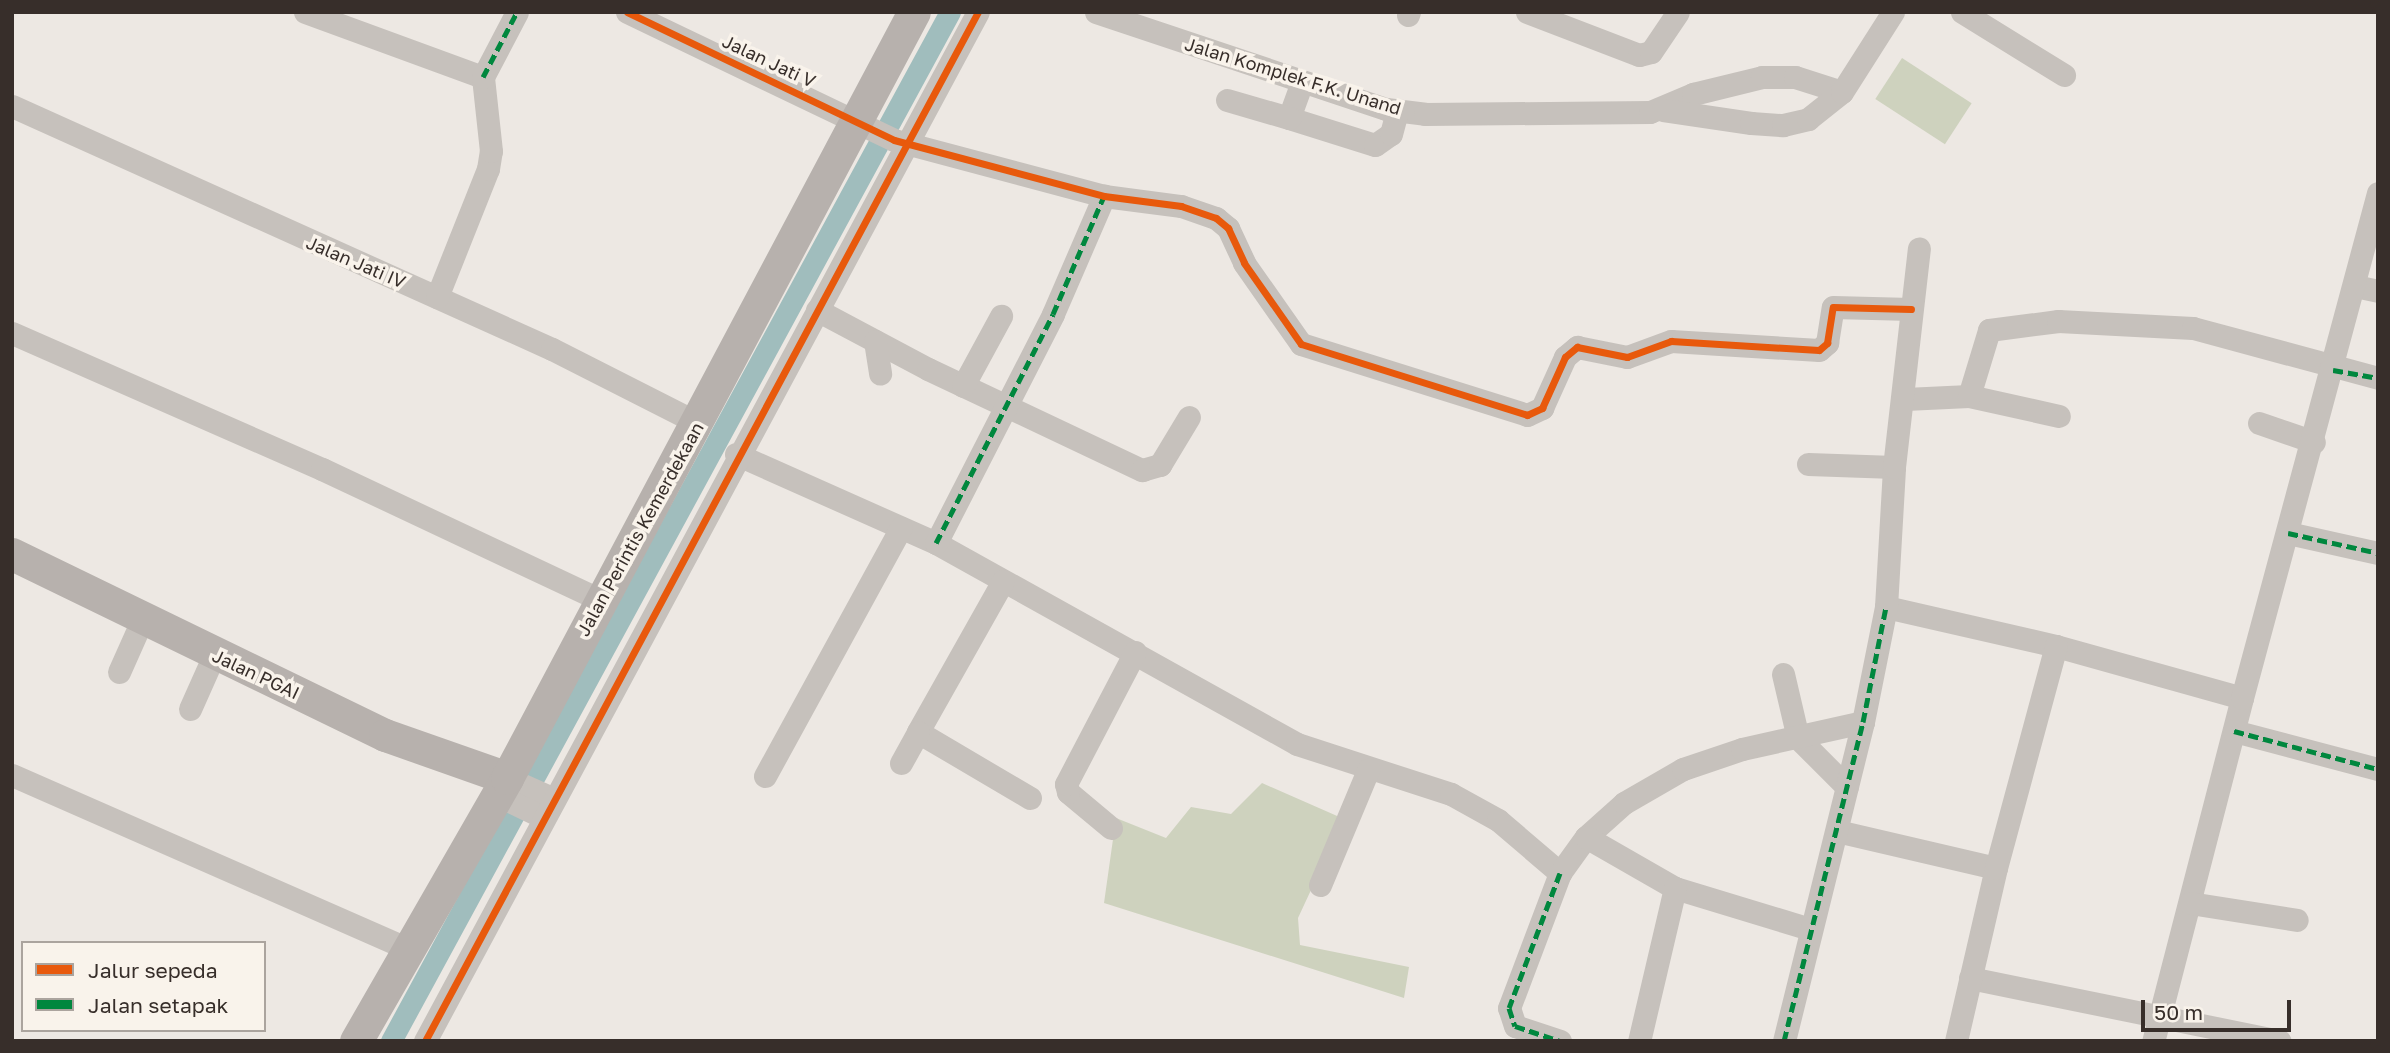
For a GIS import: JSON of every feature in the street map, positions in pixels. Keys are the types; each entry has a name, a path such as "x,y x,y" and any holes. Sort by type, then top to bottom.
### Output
{"main road":[{"name":"Jalan Perintis Kemerdekaan","path":"356,1041 407,948 524,798 600,600 865,124 914,12"},
{"name":"Jalan PGAI","path":"12,554 214,655 524,798"}],"street":[{"path":"305,12 483,77"},
{"path":"437,297 488,169 490,142 483,77 517,12"},
{"name":"Jalan Jati V","path":"627,12 900,142 1104,196 1181,206 1216,218 1228,228 1244,263 1301,344 1527,415 1542,408 1565,357 1577,347 1627,357 1671,341 1819,350 1827,343 1833,307 1911,309"},
{"path":"425,1041 524,798 736,454 817,310 900,142 978,12"},
{"name":"Jalan Komplek F.K. Unand","path":"1096,12 1302,82 1398,111 1663,110 1783,124 1808,119 1842,92"},
{"path":"1527,12 1639,55 1651,52 1678,12"},
{"path":"1842,92 1893,12"},
{"path":"1962,12 2064,75"},
{"name":"Jalan Komplek F.K. Unand","path":"1663,110 1693,94 1762,77 1795,77 1842,92"},
{"path":"1289,118 1302,82"},
{"path":"1227,100 1375,145 1391,134 1398,111"},
{"name":"Jalan Jati IV","path":"12,106 437,297 698,423"},
{"path":"2156,1030 2378,193"},
{"path":"936,543 1007,404 1104,196"},
{"path":"1784,1041 1863,722 1886,607 1894,467 1905,399 1911,309 1919,248"},
{"path":"2355,286 2378,291"},
{"path":"817,310 963,386 1007,404 1142,470 1160,465 1189,417"},
{"path":"963,386 1001,316"},
{"path":"1969,396 1989,330 2058,321 2193,328 2333,369 2378,378"},
{"path":"12,333 322,469 600,600"},
{"path":"875,341 880,374"},
{"path":"1905,399 1969,396 2059,416"},
{"path":"2259,423 2314,442"},
{"path":"736,454 936,543 1135,652 1271,732 1368,770 1451,794 1497,820 1560,873"},
{"path":"1808,464 1894,467"},
{"path":"765,776 901,528"},
{"path":"2288,533 2378,553"},
{"path":"901,763 1003,581"},
{"path":"1886,607 2056,646 2242,698"},
{"path":"119,672 143,618"},
{"path":"1956,1041 1996,868 2056,646"},
{"path":"1111,828 1068,792 1066,784 1135,652"},
{"path":"190,709 214,655"},
{"path":"1783,674 1798,738 1847,787"},
{"path":"1560,1041 1515,1026 1509,1009 1560,873 1586,837 1624,803 1684,769 1742,749 1863,722"},
{"path":"2234,731 2378,769"},
{"path":"918,732 1030,798"},
{"path":"1320,885 1368,770"},
{"path":"12,775 407,948"},
{"path":"1837,831 1996,868"},
{"path":"1586,837 1675,888 1810,929"},
{"path":"1639,1041 1675,888"},
{"path":"2190,903 2297,920"},
{"path":"1970,978 2156,1030 2280,1041"}],"green space":[{"path":"1902,58 1972,103 1945,144 1875,99"},
{"path":"1262,783 1344,819 1298,918 1300,945 1409,967 1404,998 1104,903 1116,818 1166,838 1191,807 1231,814"}],"waterway":[{"path":"391,1041 950,12"}],"marked path":[{"path":"483,77 517,12"},
{"path":"936,543 1053,314 1104,196"},
{"path":"2333,370 2378,378"},
{"path":"2288,533 2378,553"},
{"path":"1784,1041 1863,722 1886,607"},
{"path":"2234,731 2378,769"},
{"path":"1560,873 1509,1008 1515,1026 1560,1041"}],"cycle path":[{"path":"627,12 894,140 1104,196 1181,206 1216,218 1228,228 1244,263 1301,344 1527,415 1542,408 1565,357 1577,347 1627,357 1671,341 1819,350 1827,343 1833,307 1911,309"},
{"path":"425,1041 978,12"}]}
